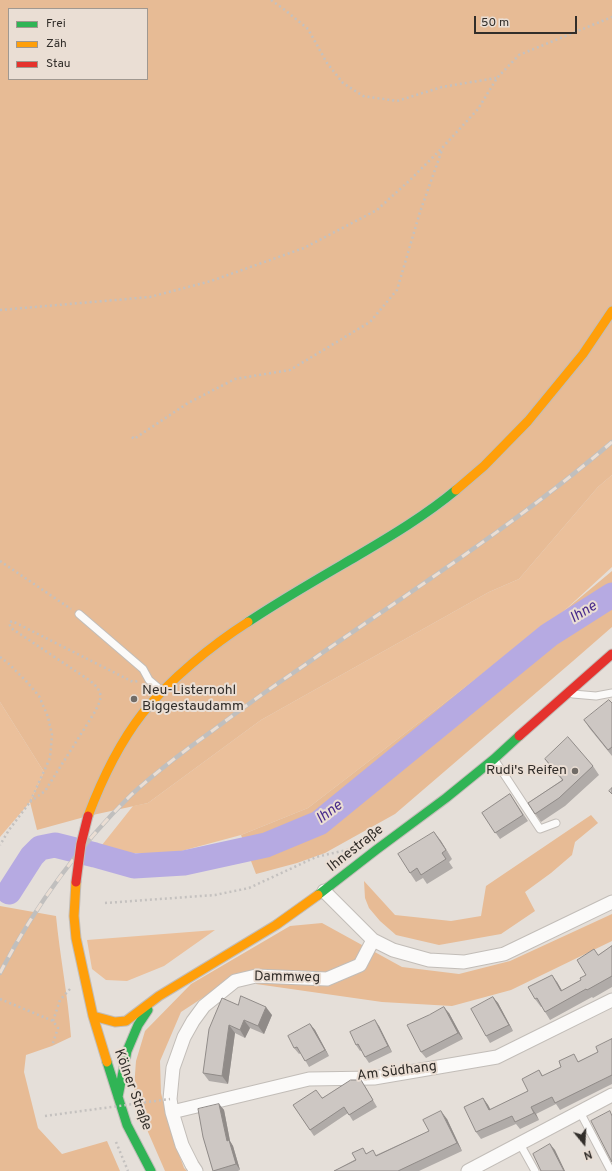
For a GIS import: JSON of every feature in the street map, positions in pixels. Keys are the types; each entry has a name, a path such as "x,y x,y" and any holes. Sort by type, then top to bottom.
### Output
{"main road":[{"name":"Kölner Straße","path":"151,1171 128,1125 118,1099 93,1016 76,938 74,916 76,882 81,844 88,816 108,768 128,734 162,692 222,639 270,607 388,538 436,506 469,480 503,449 531,418 583,354 612,311"},
{"name":"Ihnestraße","path":"93,1016 115,1022 126,1021 159,996 270,929 324,891 446,798 494,759 612,654"},
{"path":"118,1099 127,1051 138,1025 159,996"}],"street":[{"path":"324,891 374,940 394,950 429,960 464,962 504,954 612,902"},
{"name":"Dammweg","path":"196,1171 182,1145 171,1106 173,1068 184,1037 193,1020 204,1006 235,981 256,976 327,979 360,965 374,940"},
{"name":"Am Südhang","path":"171,1106 309,1079 374,1078 498,1057 612,1000"},
{"path":"468,1171 612,1096"}],"lane":[{"path":"79,614 143,669 149,680 162,692"},
{"path":"568,693 596,696 612,693"},
{"path":"494,759 540,829 556,823"},
{"path":"580,1112 611,1171"},
{"path":"520,1144 535,1171"}],"path":[{"path":"270,0 308,29 327,62 343,83 363,96 397,101 442,87 497,78"},
{"path":"0,310 150,297 211,281 304,248 378,210 442,148 478,109 497,78 519,55 612,17"},
{"path":"132,437 134,438 188,403 235,379 290,370 370,322 397,290 420,212 442,148"},
{"path":"0,560 79,614"},
{"path":"30,802 45,791 93,715 99,704 100,691 97,686 89,680 11,628 8,623 12,621 133,682 149,680"},
{"path":"0,657 9,664 39,696 48,716 52,735 50,758 30,802 9,830 0,845"},
{"path":"105,903 215,895 249,888 316,857 348,849 355,849"},
{"path":"54,1021 60,1000 70,989"},
{"path":"0,999 54,1021 58,1028 52,1046"},
{"path":"45,1116 171,1106"},
{"path":"114,1137 128,1171"}],"shaded area":[{"path":"0,0 612,0 612,475 598,487 519,579 489,592 261,720 148,803 88,816 37,830 30,802 44,772 0,702"},
{"path":"612,475 612,567 564,611 308,808 241,835 174,853 117,853 102,845 133,806 148,803 261,720 489,592 519,579 598,487"},
{"path":"612,571 612,627 395,814 325,853 297,863 256,874 241,835 308,808 564,611"},
{"path":"0,702 44,772 30,802 0,837"},
{"path":"591,815 598,823 575,842 572,855 525,892 535,911 501,934 439,945 396,935 380,921 369,908 365,898 364,881 395,915 451,921 481,916 486,886"},
{"path":"0,906 56,916 71,1037 52,1046 26,1055 24,1072 38,1128 62,1154 107,1141 120,1171 0,1171"},
{"path":"612,914 612,941 511,990 452,1006 382,1002 256,984 257,972 233,978 181,1012 160,1061 161,1093 170,1129 184,1168 187,1171 165,1171 148,1132 134,1088 136,1061 145,1031 191,984 290,926 322,923 402,967 459,974 510,961"},
{"path":"215,930 164,966 127,981 106,980 92,969 87,940"}],"building":[{"path":"609,700 612,703 612,747 608,750 584,720"},
{"path":"568,737 593,766 559,798 535,814 528,803 563,780 545,759"},
{"path":"510,794 523,815 495,833 482,813"},
{"path":"434,832 446,850 442,853 446,859 421,875 417,868 410,873 398,854"},
{"path":"612,946 612,976 545,1012 537,998 535,999 528,987 552,975 561,991 581,980 580,978 586,975 577,960 594,949 598,955"},
{"path":"241,996 266,1007 258,1026 244,1020 240,1030 229,1025 222,1076 203,1073 209,1029 222,998 238,1005"},
{"path":"493,997 509,1025 486,1036 471,1009"},
{"path":"444,1007 458,1033 421,1052 407,1025"},
{"path":"375,1020 388,1046 365,1057 358,1044 356,1045 350,1032"},
{"path":"310,1024 325,1050 305,1061 297,1047 294,1048 288,1036"},
{"path":"612,1039 612,1075 555,1103 552,1097 531,1107 534,1113 515,1122 512,1116 476,1132 464,1107 483,1098 489,1110 528,1091 522,1079 539,1070 542,1076 561,1067 559,1061 574,1054 578,1062 598,1052 596,1047"},
{"path":"351,1080 361,1080 373,1100 349,1115 344,1107 310,1130 293,1105 316,1090 322,1098"},
{"path":"219,1104 227,1141 229,1140 236,1164 213,1171 203,1137 198,1109"},
{"path":"441,1111 457,1143 398,1171 334,1171 356,1160 352,1153 363,1148 366,1154 373,1150 376,1156 429,1131 423,1120"},
{"path":"610,1111 612,1116 612,1162 591,1121"},
{"path":"550,1144 564,1171 541,1171 533,1154"}],"waterway":[{"name":"Ihne","path":"9,892 32,856 40,848 55,845 134,866 184,863 266,845 319,823 549,635 612,595"}],"railway":[{"path":"0,973 27,925 58,879 93,836 141,786 181,754 277,684 498,531 575,473 612,442"}],"traffic: fast":[{"path":"248,622 395,533 433,508 456,490"},
{"path":"318,895 446,798 494,759 519,736"},
{"path":"118,1097 127,1051 138,1025 148,1010"},
{"path":"107,1062 127,1125 151,1171"}],"traffic: slow":[{"path":"456,490 484,466 528,421 583,354 612,311"},
{"path":"88,816 111,763 125,738 142,714 178,676 220,641 248,622"},
{"path":"76,882 74,916 76,938 93,1016 107,1062"},
{"path":"93,1016 115,1022 126,1021 159,996 276,925 318,895"}],"traffic: jam":[{"path":"519,736 612,654"},
{"path":"76,882 81,844 88,816"}],"place":[{"name":"Neu-Listernohl Biggestaudamm","path":"134,699"},
{"name":"Rudi's Reifen","path":"575,771"}]}
